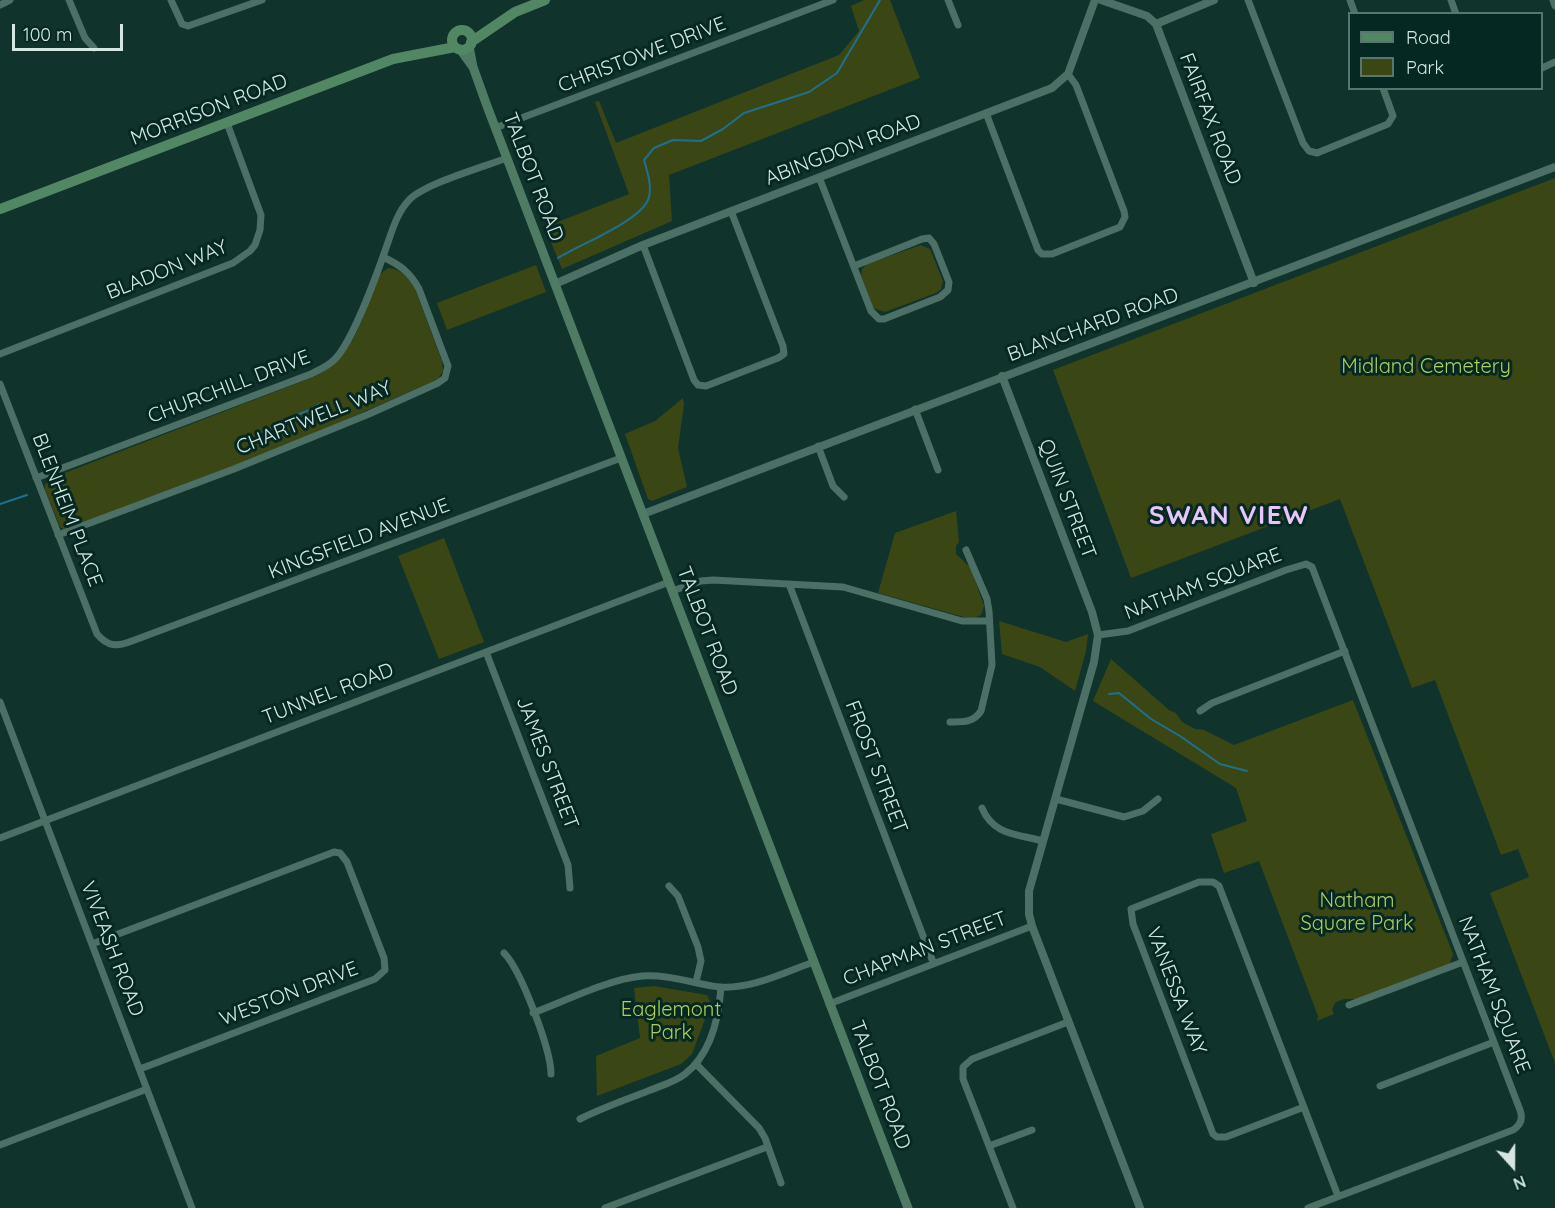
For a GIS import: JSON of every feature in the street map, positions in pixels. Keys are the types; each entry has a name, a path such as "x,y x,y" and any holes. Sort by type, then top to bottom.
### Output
{"main road":[{"name":"MORRISON ROAD","path":"0,209 393,59 462,44 515,12 545,0"},
{"name":"MORRISON ROAD","path":"462,44 470,35 464,30 500,21"},
{"name":"TALBOT ROAD","path":"462,44 473,67 908,1208"}],"street":[{"path":"0,5 10,0"},
{"path":"69,0 85,38 94,48"},
{"path":"171,0 182,24 188,26 262,0"},
{"name":"CHRISTOWE DRIVE","path":"495,128 833,0"},
{"path":"948,0 958,26"},
{"path":"986,113 1041,254 1052,254 1120,227 1125,217 1124,211 1076,85 1068,74 1095,0"},
{"path":"1101,0 1147,16 1156,24 1214,0"},
{"path":"1248,0 1303,143 1309,151 1317,153 1383,128 1388,124 1393,116 1384,90"},
{"path":"1553,0 1555,6"},
{"name":"FAIRFAX ROAD","path":"1156,24 1254,283"},
{"name":"ABINGDON ROAD","path":"555,284 643,245 1052,88 1068,74"},
{"name":"BLADON WAY","path":"0,354 233,263 250,251 258,238 261,215 227,123"},
{"name":"CHURCHILL DRIVE","path":"36,478 311,374 327,365 347,342 404,206 414,196 428,188 507,158"},
{"name":"BLANCHARD ROAD","path":"643,514 1555,167"},
{"path":"819,177 871,311 879,319 940,297 948,290 949,282 934,244 929,238 854,266"},
{"path":"643,245 694,380 698,385 706,386 784,354 783,346 731,211"},
{"name":"CHARTWELL WAY","path":"58,535 234,469 438,383 447,374 448,366 419,289 413,276 383,257"},
{"name":"QUIN STREET","path":"1002,376 1092,612 1098,635"},
{"name":"BLENHEIM PLACE","path":"0,384 97,634 108,644"},
{"path":"915,409 938,470"},
{"path":"818,446 833,486 844,497"},
{"name":"KINGSFIELD AVENUE","path":"108,644 119,646 621,458"},
{"path":"950,722 972,720 981,711 992,665 987,599 966,550"},
{"name":"NATHAM SQUARE","path":"1098,635 1128,631 1309,564 1314,570 1522,1115 1517,1127 1308,1208"},
{"name":"TUNNEL ROAD","path":"0,838 486,652 670,587 712,580 843,587 962,621 989,621"},
{"name":"FROST STREET","path":"789,584 933,962"},
{"path":"1098,635 1094,662 1029,891 1029,914 1140,1208"},
{"path":"1200,711 1212,703 1345,651"},
{"name":"JAMES STREET","path":"486,652 568,864 570,888"},
{"name":"VIVEASH ROAD","path":"0,702 192,1208"},
{"path":"1056,799 1124,817 1143,811 1158,799"},
{"path":"982,808 990,824 999,829 1042,841"},
{"name":"WESTON DRIVE","path":"93,944 334,852 340,853 347,862 380,947 385,970 375,979 140,1069"},
{"name":"VANESSA WAY","path":"1304,1107 1226,1137 1216,1137 1213,1134 1133,924 1131,909 1199,882 1213,882 1219,886 1304,1107 1338,1196"},
{"path":"669,886 678,896 698,947 701,961 696,982"},
{"name":"CHAPMAN STREET","path":"829,1004 933,962 1032,926"},
{"path":"504,953 514,966 533,1013 550,1058 551,1074"},
{"path":"533,1013 628,978 653,976 721,987 740,986 814,962"},
{"path":"1349,1005 1463,962"},
{"path":"580,1119 686,1074 697,1062 713,1034 721,987"},
{"path":"1013,1208 963,1078 963,1067 972,1059 1068,1022"},
{"path":"1380,1086 1494,1042"},
{"path":"697,1062 698,1066 759,1128 781,1183"},
{"path":"0,1145 147,1089"},
{"path":"989,1146 1032,1130"},
{"path":"605,1208 767,1147"}],"green space":[{"path":"864,0 890,0 920,78 669,175 672,221 562,269 545,227 629,194 595,102 599,101 616,143 839,55 859,31 851,6"},
{"name":"Midland Cemetery","path":"1555,178 1555,1063 1490,893 1529,877 1518,849 1501,855 1435,680 1412,688 1340,499 1131,578 1053,370"},
{"path":"921,245 930,249 943,281 941,289 936,293 885,312 873,308 861,275 862,269 867,264"},
{"path":"536,265 546,292 447,330 437,303"},
{"path":"388,268 402,273 413,284 442,361 443,371 438,379 241,466 64,530 60,527 45,490 49,479 316,376 341,356 349,345 379,275"},
{"path":"683,398 678,448 687,487 652,501 648,499 625,434 655,421"},
{"path":"956,511 959,542 956,546 956,554 971,568 984,606 981,615 974,618 964,617 878,593 895,533"},
{"path":"444,538 484,642 439,659 398,556"},
{"path":"999,621 1066,642 1088,634 1086,651 1075,691 1040,667 1002,654"},
{"name":"Natham Square Park","path":"1111,659 1169,710 1176,713 1182,722 1234,745 1353,700 1453,954 1450,964 1359,999 1344,999 1336,1002 1332,1009 1334,1014 1317,1021 1318,1016 1259,861 1224,873 1211,834 1247,821 1236,788 1093,701"},
{"name":"Eaglemont Park","path":"654,986 707,995 711,1003 692,1054 681,1064 597,1096 596,1056 640,1038 634,988"}],"waterway":[{"path":"558,258 623,223 644,206 649,197 650,188 644,160 654,148 673,140 701,141 723,129 744,113 809,92 837,73 880,0"},
{"path":"257,434 319,404"},
{"path":"0,504 27,495"},
{"path":"1109,694 1119,693 1151,719 1220,764 1247,771"}],"district":[{"name":"SWAN VIEW","path":"1229,516"}]}
